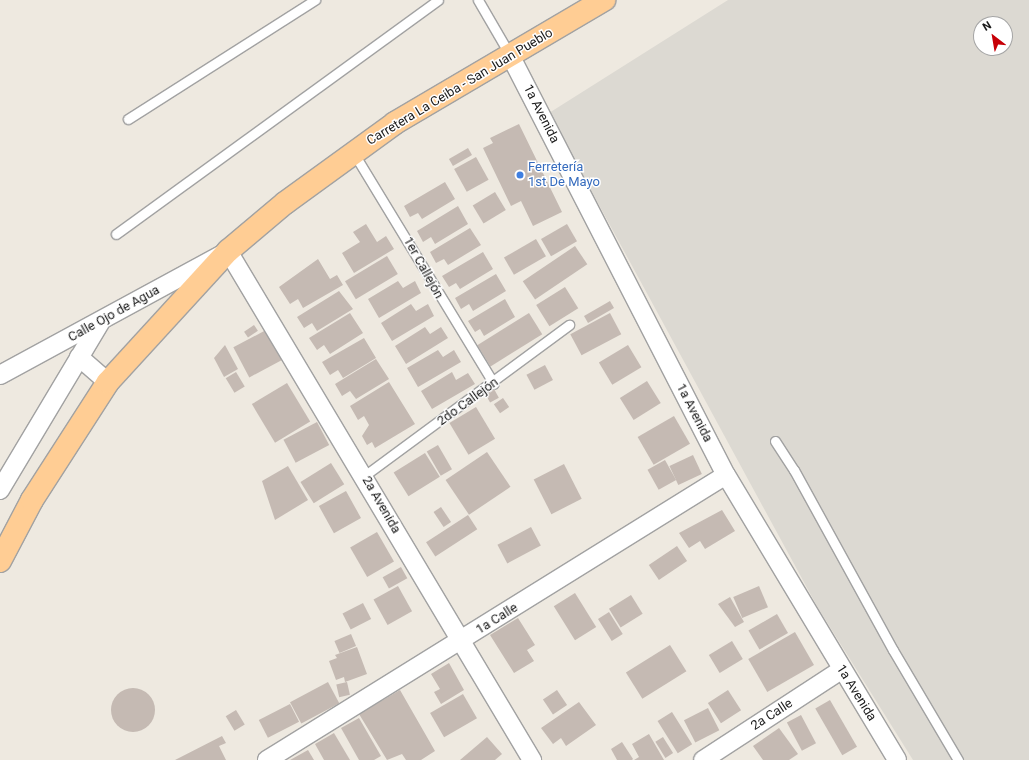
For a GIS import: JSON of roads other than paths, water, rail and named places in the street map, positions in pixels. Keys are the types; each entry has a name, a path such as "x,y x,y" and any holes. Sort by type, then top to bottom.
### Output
{"main road":[{"name":"Carretera La Ceiba - San Juan Pueblo","path":"0,561 32,500 108,382 228,251 354,152 395,123 604,0"}],"street":[{"name":"1a Avenida","path":"510,55 726,475 897,760"},
{"name":"Calle Ojo de Agua","path":"0,375 101,322 228,251"},
{"name":"2a Avenida","path":"228,251 364,476 460,642 532,760"},
{"path":"0,490 101,322"},
{"path":"79,357 108,382"},
{"name":"1a Calle","path":"267,760 460,642 726,475"},
{"name":"2a Calle","path":"703,760 842,670"}],"lane":[{"path":"128,119 315,0"},
{"path":"116,234 438,0"},
{"path":"478,0 510,55"},
{"name":"1er Callejón","path":"354,152 494,384"},
{"name":"2do Callejón","path":"364,476 494,384 569,325"},
{"path":"775,441 794,470 893,650 958,760"}],"place":[{"name":"Ferretería 1st De Mayo","path":"520,175"}]}
